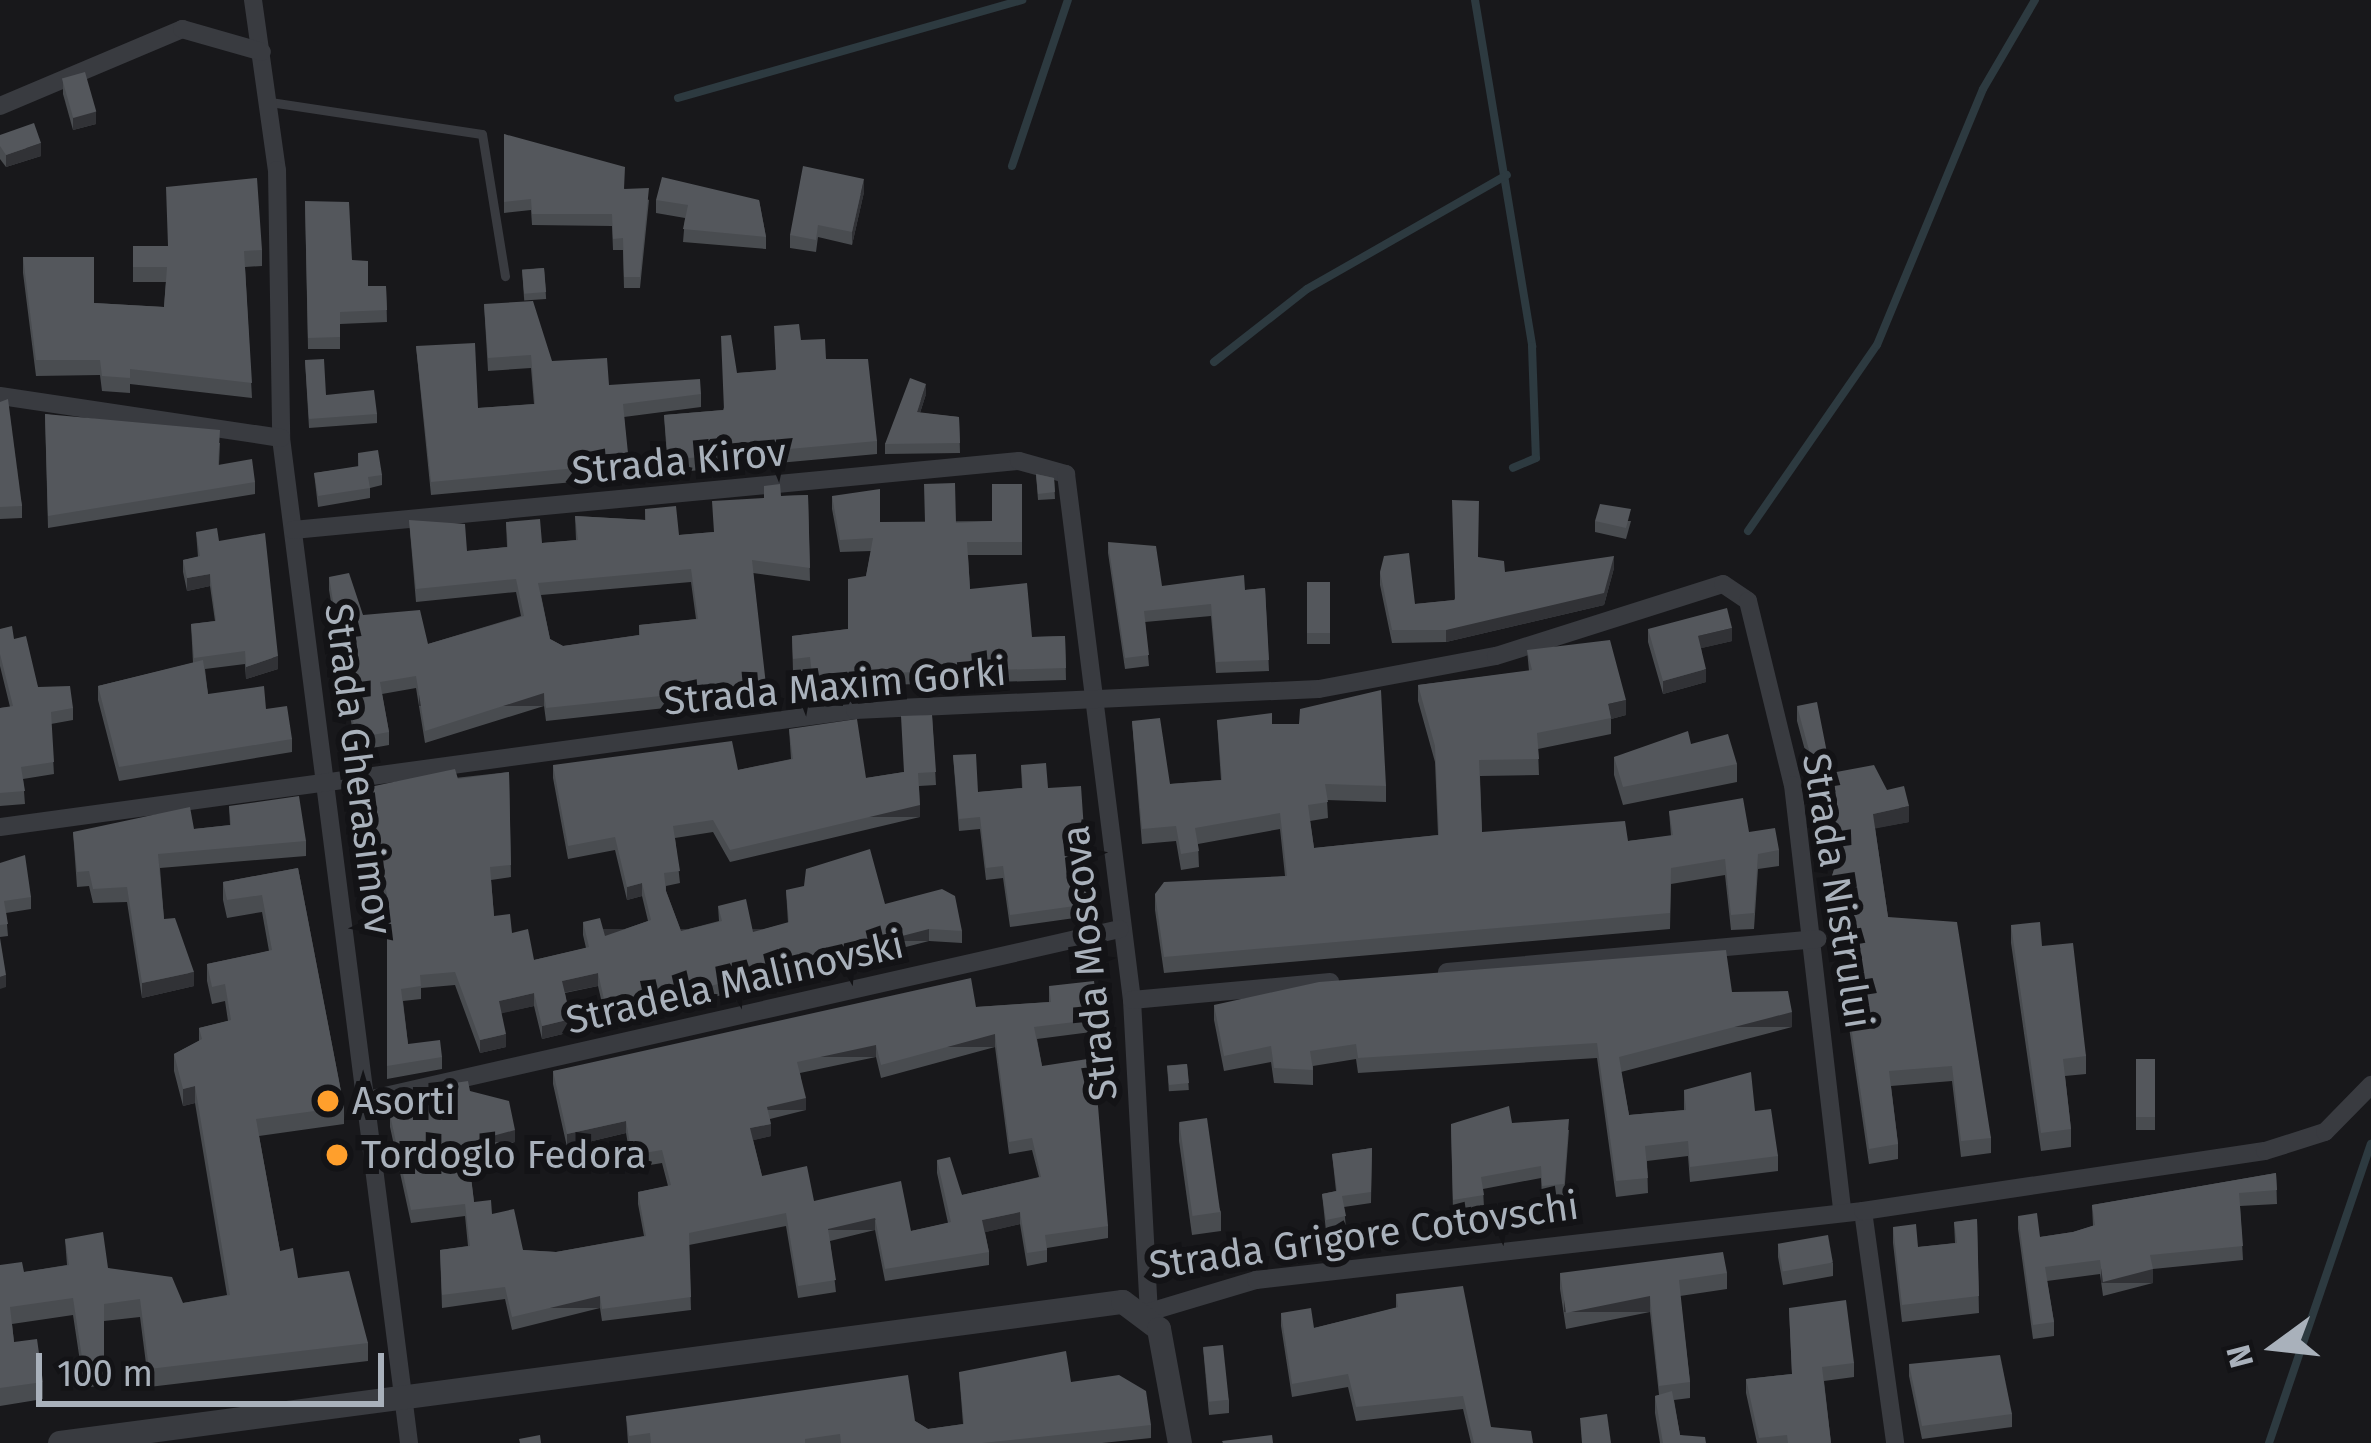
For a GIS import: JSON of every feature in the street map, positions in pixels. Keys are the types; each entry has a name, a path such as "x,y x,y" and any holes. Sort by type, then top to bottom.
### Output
{"street":[{"name":"Strada Gherasimov","path":"253,0 271,102 281,438 330,775 363,1101 409,1443"},
{"path":"0,106 182,29 262,52"},
{"path":"0,396 281,438"},
{"name":"Strada Kirov","path":"293,530 1019,460 1066,474"},
{"name":"Strada Moscova","path":"1066,474 1102,705 1120,929 1132,1000 1149,1312 1180,1443"},
{"name":"Strada Maxim Gorki","path":"0,827 330,775 855,710 1102,705 1436,670 1708,584 1737,588"},
{"name":"Strada Nistrului","path":"1737,588 1793,785 1818,938 1852,1211 1895,1443"},
{"name":"Stradela Malinovski","path":"363,1101 1120,929"},
{"path":"1416,975 1818,938"},
{"path":"1132,1000 1345,981"},
{"name":"Strada Grigore Cotovschi","path":"60,1443 1123,1302 1149,1312 1256,1280 1852,1211 2302,1144 2371,1085"}],"lane":[{"path":"271,102 482,134 506,276"}],"building":[{"path":"85,72 96,111 73,118 62,79"},
{"path":"34,123 41,143 6,155 0,135"},
{"path":"504,134 625,167 624,189 649,188 640,277 624,277 623,238 613,239 612,214 532,214 531,199 504,202"},
{"path":"803,166 864,179 852,232 818,225 816,240 790,235"},
{"path":"662,177 759,200 766,237 683,229 688,205 656,200"},
{"path":"257,178 262,250 244,251 252,383 130,369 130,378 102,376 100,360 36,360 23,257 94,257 94,303 164,307 167,267 133,267 133,246 168,246 166,187"},
{"path":"305,201 349,202 352,260 368,261 368,286 386,286 387,310 340,312 340,337 308,338"},
{"path":"544,268 546,292 524,294 522,270"},
{"path":"533,301 552,361 607,358 609,385 700,379 701,394 623,404 629,463 431,482 416,346 475,343 478,408 535,404 531,355 488,358 484,304"},
{"path":"799,324 801,340 825,339 826,359 868,359 877,441 668,460 664,415 724,410 721,336 731,335 737,373 776,370 774,326"},
{"path":"324,359 326,395 374,390 377,414 309,419 305,360"},
{"path":"910,378 926,384 917,412 959,417 960,443 885,444"},
{"path":"8,399 22,506 0,507 0,402"},
{"path":"45,414 220,430 218,465 252,459 255,482 48,516"},
{"path":"378,450 382,475 368,477 370,488 318,496 314,473 359,466 358,453"},
{"path":"1036,474 1054,478 1055,492 1038,494"},
{"path":"955,483 956,523 992,521 992,484 1022,484 1022,542 967,542 970,589 1027,583 1032,637 1065,636 1066,668 812,675 810,657 793,659 792,636 848,629 848,579 866,576 873,538 840,540 832,496 880,489 880,522 925,522 924,484"},
{"path":"780,484 781,496 808,495 810,568 752,560 766,685 546,708 544,693 425,731 416,676 380,682 389,732 356,738 329,577 349,573 363,615 420,610 428,644 524,616 516,579 416,589 409,520 465,524 467,551 508,547 506,522 540,519 542,543 578,540 575,516 646,520 645,509 676,506 679,535 714,532 712,501 764,498 764,486","holes":["691,569 698,619 639,625 640,635 563,646 550,639 538,583"]},
{"path":"1452,500 1479,501 1478,557 1504,561 1505,572 1614,556 1604,593 1446,630 1392,630 1380,572 1384,556 1409,553 1415,604 1455,600"},
{"path":"1600,504 1631,509 1626,528 1595,521"},
{"path":"217,528 219,541 265,533 278,656 246,667 245,651 194,658 191,624 216,621 210,574 187,578 183,560 200,556 196,532"},
{"path":"1108,542 1156,546 1162,586 1244,575 1245,590 1265,588 1269,660 1216,662 1211,604 1144,611 1149,655 1125,658"},
{"path":"1307,582 1330,582 1330,633 1307,633"},
{"path":"1727,608 1732,628 1698,636 1706,669 1663,681 1648,629"},
{"path":"12,626 14,639 26,636 38,687 70,686 73,708 51,712 54,762 21,767 25,791 0,793 0,708 13,706 0,654 0,629"},
{"path":"1610,640 1626,700 1608,704 1611,718 1537,733 1539,759 1479,760 1482,832 1625,821 1628,841 1673,835 1669,811 1743,798 1749,832 1775,828 1779,850 1758,854 1754,913 1731,915 1725,859 1671,868 1670,913 1164,957 1155,894 1164,882 1287,876 1280,813 1195,828 1199,851 1181,854 1176,826 1142,829 1132,721 1160,718 1170,784 1222,780 1217,720 1272,713 1272,724 1299,724 1300,709 1381,690 1386,786 1325,784 1328,802 1308,805 1314,848 1439,835 1435,746 1418,685 1532,670 1527,650"},
{"path":"203,660 208,694 264,686 266,709 287,706 292,739 119,767 98,686"},
{"path":"1817,702 1831,773 1874,765 1887,790 1904,786 1909,806 1873,814 1888,917 1957,922 1991,1138 1961,1141 1952,1066 1889,1071 1898,1144 1869,1149 1830,882 1838,857 1797,706"},
{"path":"932,715 936,772 918,773 920,805 730,850 713,820 673,826 680,871 664,873 666,891 681,931 722,921 718,906 746,899 753,932 789,922 786,890 804,886 806,869 870,849 885,904 942,889 955,896 962,931 929,929 607,1013 598,973 562,981 571,1019 542,1026 534,993 499,1001 506,1034 480,1040 455,972 420,975 421,986 401,989 408,1044 440,1040 442,1057 387,1066 387,895 365,788 455,769 458,779 509,772 511,865 490,867 494,916 510,914 512,933 528,929 534,960 589,947 583,922 600,918 605,936 651,920 642,883 627,887 615,837 568,846 553,765 732,741 738,770 793,759 789,729 857,719 866,778 904,772 901,716"},
{"path":"1688,731 1691,744 1728,734 1737,764 1623,787 1614,757"},
{"path":"976,754 978,792 1023,788 1021,765 1046,763 1048,788 1081,786 1089,904 1010,915 1003,866 986,868 980,817 959,819 953,755"},
{"path":"299,796 306,841 158,854 164,919 175,918 194,972 142,983 127,887 93,889 89,871 77,872 73,832 190,807 194,829 231,825 229,806"},
{"path":"25,855 31,897 4,901 8,924 0,925 0,863"},
{"path":"298,868 344,1107 256,1119 280,1251 293,1248 298,1278 349,1271 368,1343 149,1369 140,1299 104,1304 104,1368 84,1371 73,1298 10,1307 14,1342 37,1339 43,1382 0,1388 0,1265 22,1262 24,1272 69,1265 65,1239 103,1232 108,1268 172,1277 183,1303 230,1295 195,1086 183,1089 174,1054 202,1039 199,1028 231,1020 225,984 212,987 207,964 272,950 262,895 227,900 223,882"},
{"path":"2040,922 2042,946 2073,943 2086,1056 2063,1059 2071,1129 2041,1133 2011,925"},
{"path":"0,938 6,975 0,977"},
{"path":"1726,950 1732,992 1788,991 1792,1012 1619,1057 1629,1115 1686,1110 1684,1090 1751,1072 1755,1111 1771,1109 1778,1156 1690,1167 1688,1141 1645,1146 1648,1178 1616,1181 1597,1043 1358,1058 1356,1044 1310,1051 1313,1070 1274,1068 1271,1046 1224,1056 1214,1005 1319,982"},
{"path":"971,978 976,1007 1051,1002 1049,986 1094,981 1099,1019 1034,1027 1042,1066 1094,1058 1108,1226 1045,1235 1047,1250 1027,1253 1020,1212 982,1220 989,1252 885,1269 875,1218 828,1229 836,1280 798,1286 786,1213 689,1233 691,1297 602,1309 600,1296 512,1317 505,1287 442,1295 440,1250 470,1246 465,1204 411,1210 390,1115 444,1102 441,1085 468,1081 470,1091 509,1101 515,1130 467,1143 474,1202 491,1200 492,1214 514,1209 523,1250 556,1252 646,1236 638,1192 671,1185 662,1150 632,1155 626,1121 567,1134 553,1071","holes":["995,1034 1009,1142 1032,1138 1041,1177 962,1195 950,1157 937,1160 951,1222 911,1231 901,1181 814,1201 807,1166 762,1176 750,1128 771,1124 767,1107 806,1098 797,1062 876,1045 881,1065"]},
{"path":"2136,1059 2155,1059 2155,1117 2136,1117"},
{"path":"1187,1064 1189,1083 1169,1085 1167,1066"},
{"path":"1509,1106 1512,1123 1569,1119 1564,1184 1542,1186 1541,1166 1481,1177 1484,1195 1453,1200 1451,1124"},
{"path":"1207,1118 1220,1212 1192,1216 1179,1122"},
{"path":"1372,1148 1371,1192 1342,1196 1346,1216 1326,1220 1322,1194 1337,1191 1332,1154"},
{"path":"2276,1173 2277,1190 2239,1193 2243,1246 2150,1255 2153,1269 2103,1282 2100,1260 2045,1267 2054,1322 2033,1325 2018,1216 2037,1213 2040,1237 2073,1232 2095,1225 2092,1205"},
{"path":"1977,1219 1979,1296 1902,1305 1893,1227 1916,1224 1918,1247 1957,1243 1954,1222"},
{"path":"1828,1235 1833,1263 1783,1271 1778,1244"},
{"path":"1723,1252 1727,1273 1679,1280 1690,1382 1659,1386 1650,1296 1566,1313 1560,1273"},
{"path":"1463,1286 1491,1427 1531,1431 1533,1443 1474,1443 1463,1396 1356,1407 1348,1374 1292,1384 1281,1313 1311,1308 1314,1328 1398,1307 1396,1294"},
{"path":"1846,1300 1854,1363 1822,1367 1831,1443 1788,1443 1787,1435 1759,1438 1746,1379 1792,1374 1789,1308"},
{"path":"1223,1345 1229,1400 1209,1402 1203,1347"},
{"path":"1066,1351 1071,1382 1119,1375 1146,1391 1151,1425 982,1443 841,1443 840,1434 805,1439 805,1443 651,1443 650,1433 629,1436 626,1416 908,1375 915,1421 928,1429 964,1424 959,1372"},
{"path":"2000,1355 2012,1414 1922,1426 1909,1364"},
{"path":"1672,1391 1680,1435 1705,1437 1706,1443 1663,1443 1655,1396"},
{"path":"1607,1414 1611,1443 1582,1443 1580,1418"},
{"path":"540,1435 541,1443 520,1443 519,1439"},
{"path":"1272,1435 1273,1443 1222,1441"}],"waterway":[{"path":"678,98 1022,0"},
{"path":"1012,166 1068,0"},
{"path":"1475,0 1532,346 1536,458 1513,468"},
{"path":"1748,531 1877,345 1983,89 2035,0"},
{"path":"1214,362 1307,289 1507,175"},
{"path":"2269,1443 2371,1144"}],"place":[{"name":"Asorti","path":"328,1101"},
{"name":"Tordoglo Fedora","path":"337,1155"}]}
